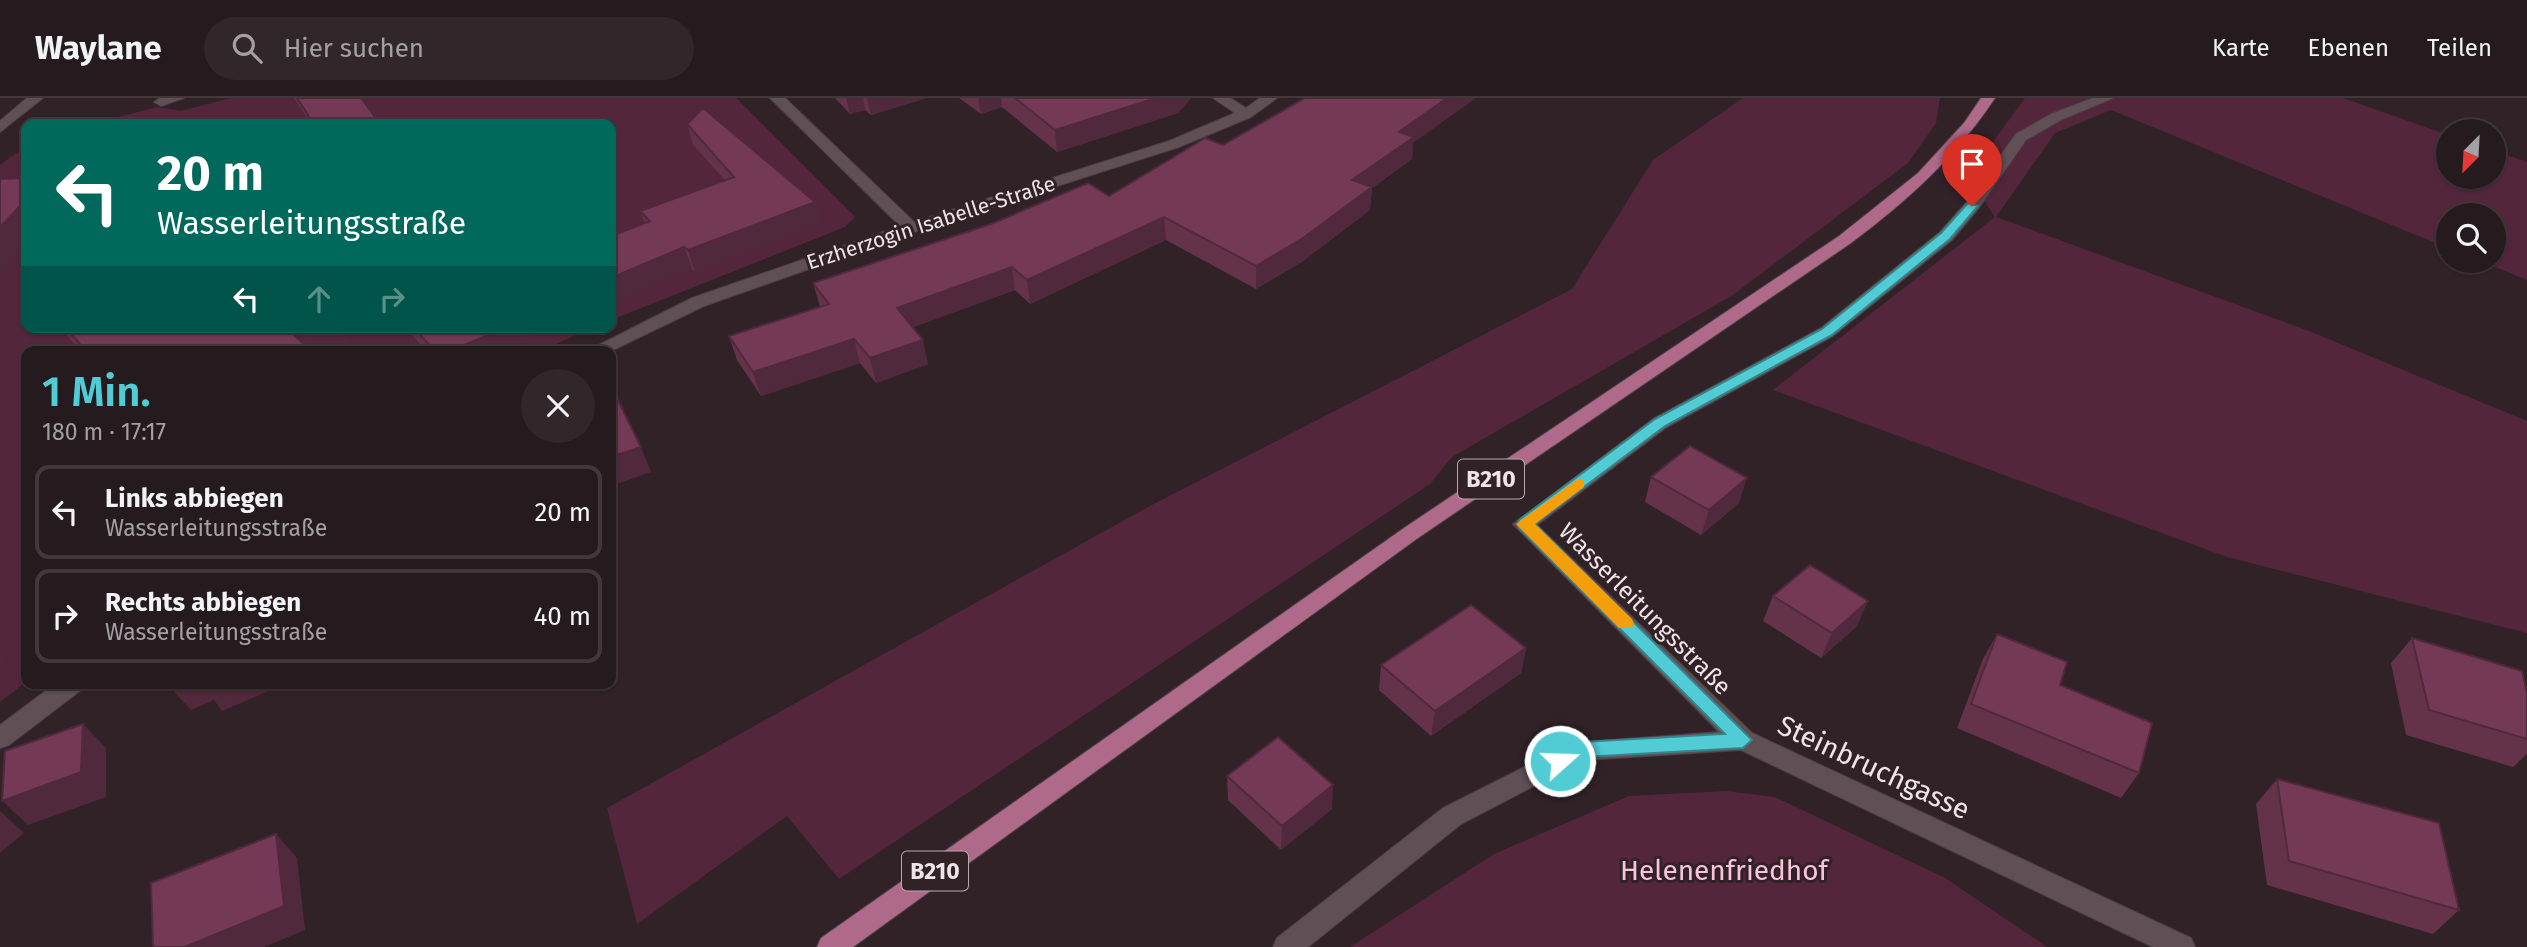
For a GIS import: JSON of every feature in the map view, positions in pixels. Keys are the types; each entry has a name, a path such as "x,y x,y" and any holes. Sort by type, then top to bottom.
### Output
{"main road":[{"name":"B210","path":"831,947 1040,795 1411,533 1841,242 1900,197 1940,161 1975,119 1988,98"}],"street":[{"path":"0,128 36,98"},
{"path":"161,102 177,98"},
{"path":"777,98 911,228"},
{"path":"1220,98 1246,114"},
{"name":"Erzherzogin Isabelle-Straße","path":"606,346 698,302 911,228 1174,144 1246,114 1270,98"},
{"name":"Wasserleitungsstraße","path":"1743,740 1524,524 1660,423 1827,332 1946,236 1972,206 2021,137 2056,117 2106,98"},
{"path":"0,738 66,689"},
{"name":"Steinbruchgasse","path":"1287,947 1452,816 1581,750 1743,740 2180,947"}],"green space":[{"path":"231,98 736,98 855,217 845,227 616,318 616,119 111,119 157,107 181,111"},
{"path":"1743,98 1940,98 1936,123 1908,163 1733,295 1452,457 1430,484 839,879 787,816 637,924 607,808 1146,508 1572,289 1653,160"},
{"path":"2025,98 2343,98 2436,131 2436,189 2506,189 2506,155 2527,162 2527,280 2506,271 2506,203 2436,203 2436,243 2111,110 2055,133 1996,217 2309,331 2527,421 2527,633 2227,557 1773,390 1995,217 1968,176"},
{"path":"21,150 21,333 581,333 551,346 21,346 21,686 0,702 0,165"},
{"name":"Helenenfriedhof","path":"1726,791 1775,797 1945,878 2047,947 1350,947 1494,854 1629,796"}],"building":[{"path":"297,98 361,98 376,119 311,119"},
{"path":"1015,98 1156,98 1055,130"},
{"path":"1305,98 1447,98 1399,132 1414,137 1352,180 1372,187 1303,238 1256,266 1164,217 1027,280 1012,267 897,308 923,340 870,358 854,339 753,372 729,336 829,304 813,283 991,224 1088,183 1109,196 1205,138 1223,145"},
{"path":"703,108 815,202 688,250 684,247 616,276 616,234 650,221 640,211 734,177 687,124"},
{"path":"21,178 21,205 0,227 0,179"},
{"path":"70,333 292,333 306,346 82,346"},
{"path":"419,333 493,333 462,346 430,346"},
{"path":"616,396 641,447 616,455"},
{"path":"1690,446 1747,478 1709,510 1651,477"},
{"path":"1810,565 1868,601 1832,633 1773,596"},
{"path":"1471,605 1526,648 1435,711 1381,665"},
{"path":"1997,634 2067,662 2060,685 2152,723 2139,773 1971,704"},
{"path":"2412,638 2522,671 2527,693 2527,739 2429,710"},
{"path":"83,724 81,772 2,801 5,751"},
{"path":"1278,737 1333,785 1282,826 1227,776"},
{"path":"2277,779 2439,823 2459,910 2289,861"},
{"path":"276,834 284,906 185,947 153,947 151,883"}],"slow traffic":[{"path":"1578,484 1524,524 1626,624"}],"route":[{"path":"1560,761 1581,750 1743,740 1524,524 1660,423 1827,332 1946,236 1972,206"}]}
